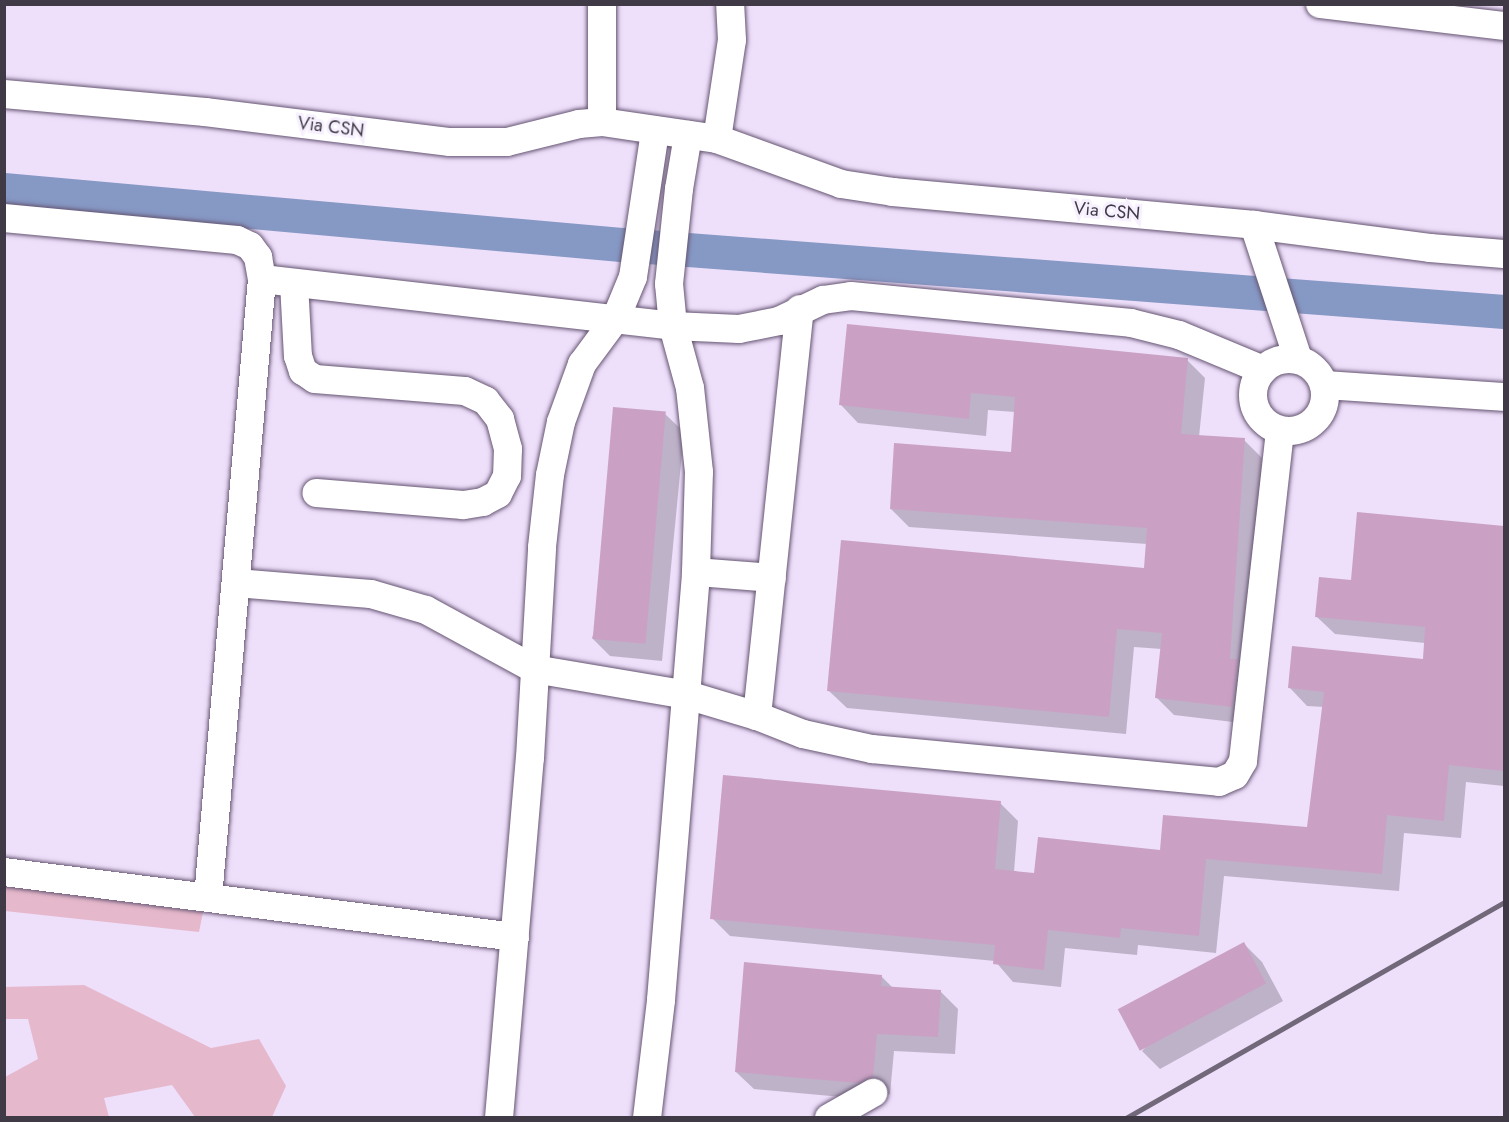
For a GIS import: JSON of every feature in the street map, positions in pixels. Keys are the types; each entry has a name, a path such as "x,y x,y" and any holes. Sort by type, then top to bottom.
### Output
{"street":[{"path":"602,4 602,122"},
{"path":"717,139 732,40 730,4"},
{"path":"1326,5 1504,26"},
{"name":"Via CSN","path":"4,93 205,112 450,142 507,142 579,124 602,122 717,139 841,184 893,192 1258,237 1504,254"},
{"path":"499,1118 530,758 542,547 550,475 561,422 582,364 616,318 633,276 655,131"},
{"path":"647,1118 661,1000 696,572 699,472 690,387 673,326 669,284 679,189 688,135"},
{"path":"4,218 237,240 250,246 258,257 262,279 208,897"},
{"path":"1258,237 1298,359"},
{"path":"262,279 673,326 739,329 779,321 823,300 851,296 1131,323 1179,335 1263,370"},
{"path":"294,283 298,356 303,371 315,379 465,391 486,401 500,419 508,449 507,476 498,494 483,502 463,505 316,493"},
{"path":"757,716 800,309"},
{"path":"1285,358 1298,359 1310,365 1324,385 1326,397 1323,410 1315,420 1293,432 1280,431 1260,417 1254,405 1253,393 1256,380 1263,370 1285,358"},
{"path":"1324,385 1504,397"},
{"path":"236,584 382,597 426,610 534,669 687,695 757,716 803,735 872,749 1218,782 1235,776 1243,761 1280,431"},
{"path":"696,572 772,578"},
{"path":"4,872 515,937"},
{"path":"829,1118 873,1093"}],"shaded area":[{"path":"5,886 203,912 199,932 5,911"},
{"path":"84,985 211,1048 259,1039 286,1086 272,1117 195,1117 172,1085 104,1098 109,1117 5,1117 5,1077 38,1059 28,1019 5,1019 5,987"}],"building":[{"path":"847,324 1188,358 1181,434 1245,438 1230,659 1238,659 1232,707 1155,698 1162,633 1117,629 1109,717 827,691 841,540 1144,568 1147,528 890,509 894,443 1011,452 1015,397 971,393 969,419 839,405"},
{"path":"613,407 666,412 645,644 593,639"},
{"path":"1357,512 1504,526 1504,771 1449,765 1444,821 1387,815 1382,874 1206,859 1199,936 1121,928 1120,938 1048,930 1044,970 993,964 995,945 710,919 723,775 1001,801 995,869 1034,873 1038,837 1160,850 1163,815 1307,827 1324,692 1288,688 1292,646 1423,659 1425,627 1315,617 1319,577 1351,580"},
{"path":"1244,942 1266,983 1140,1051 1118,1009"},
{"path":"744,962 882,975 881,986 941,990 938,1037 877,1034 873,1077 857,1083 735,1072"}],"waterway":[{"path":"4,190 622,245 1504,312"}],"railway":[{"path":"1126,1118 1504,902"}]}
